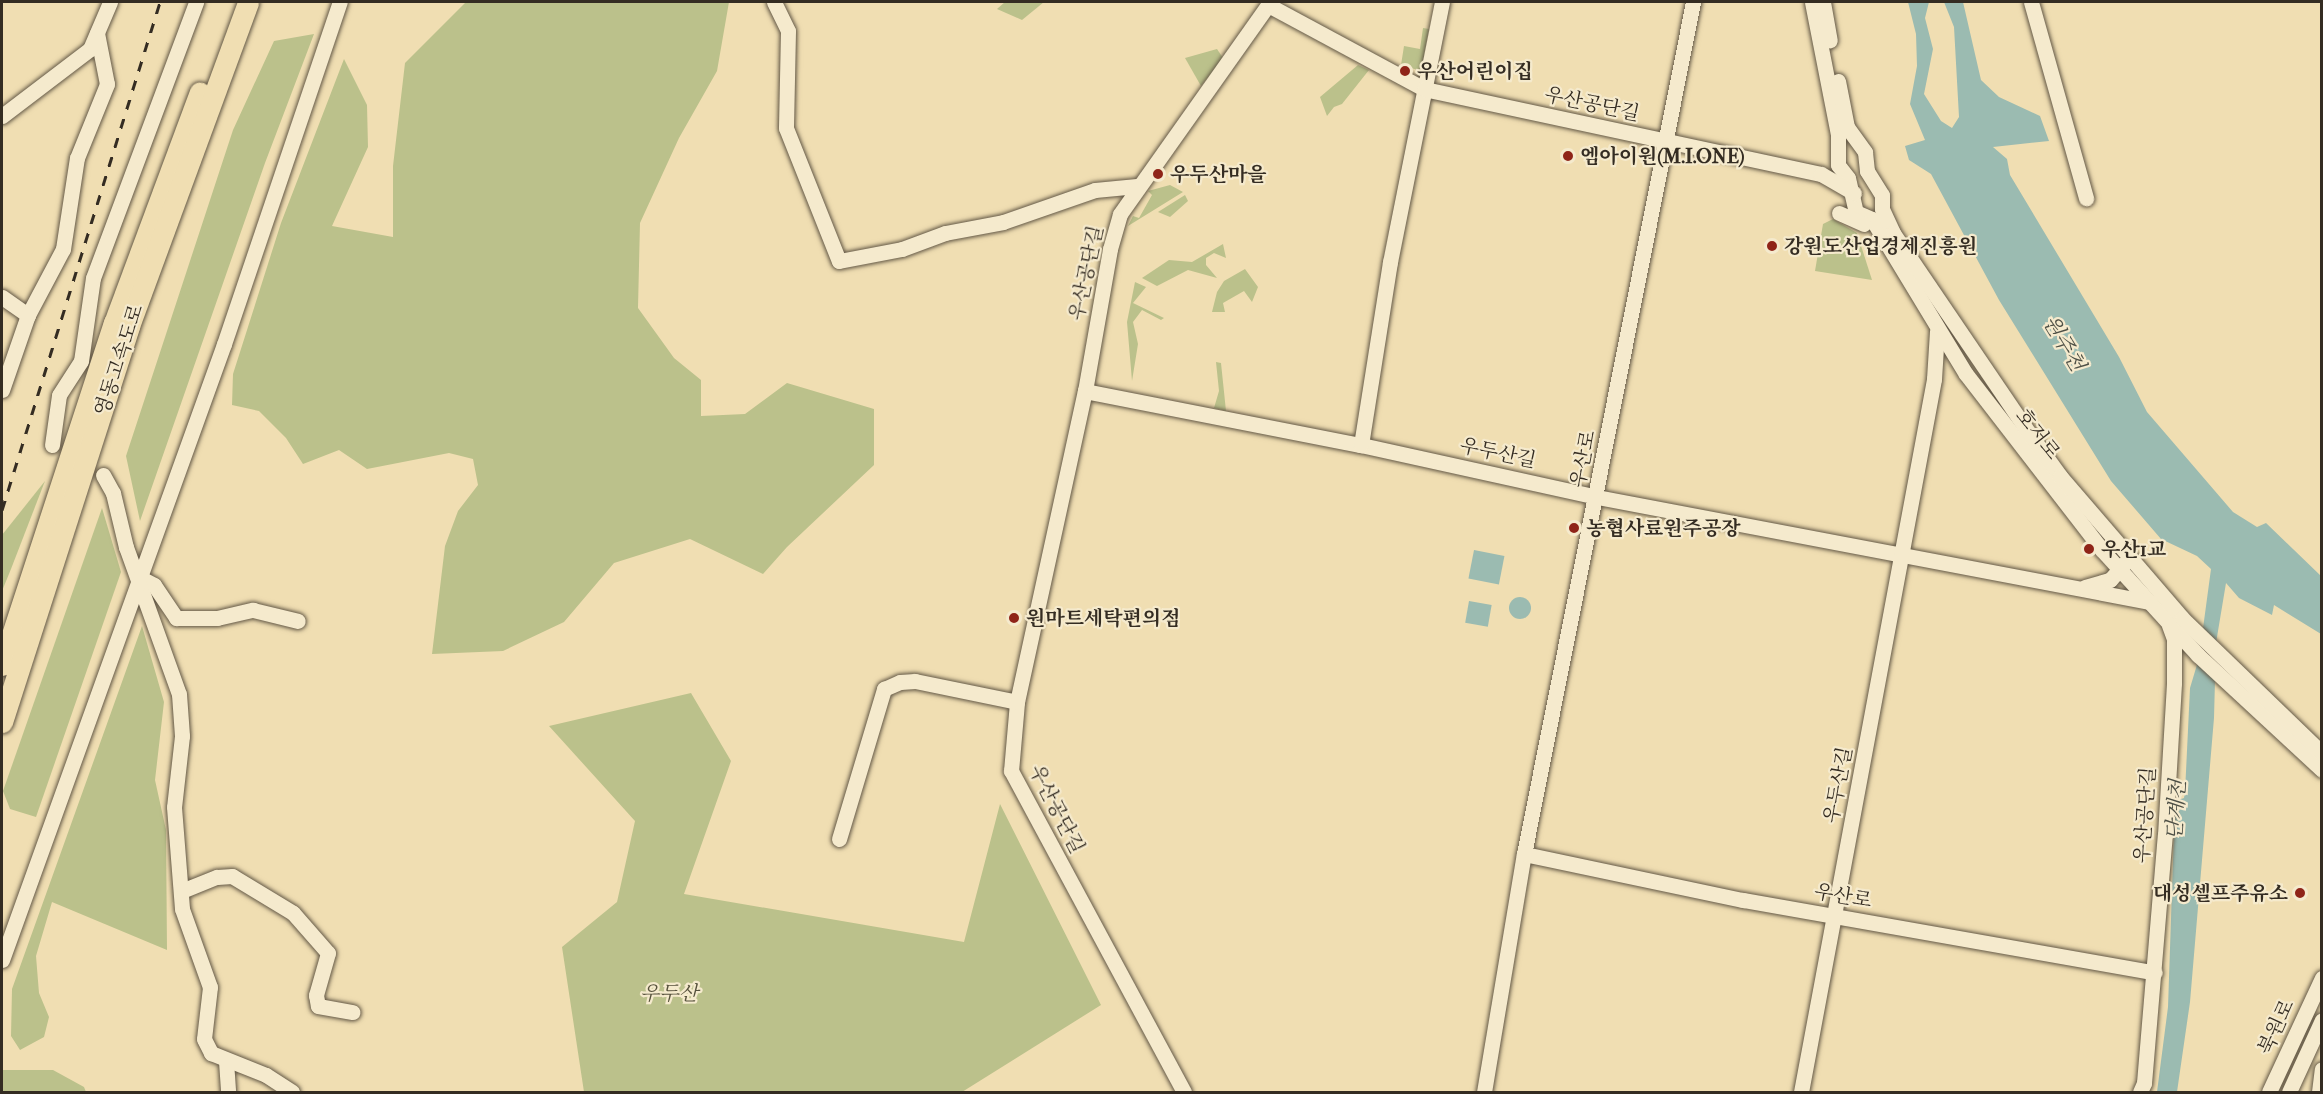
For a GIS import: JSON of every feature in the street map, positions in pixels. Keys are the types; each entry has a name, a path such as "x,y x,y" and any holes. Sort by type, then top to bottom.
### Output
{"highway":[{"name":"영동고속도로","path":"2,722 129,326 234,22 233,2"},
{"name":"영동고속도로","path":"2,665 114,323 234,22 248,2"}],"street":[{"path":"2,116 90,49 110,2"},
{"path":"52,445 59,395 81,361 93,278 196,2"},
{"path":"2,960 224,344 340,2"},
{"path":"774,2 788,31 786,128 838,261 902,249 945,233 1003,222 1095,190 1137,186"},
{"path":"1361,444 1390,262 1442,2"},
{"name":"우산로","path":"1484,1092 1524,854 1597,497 1693,2"},
{"path":"1812,2 1839,144 1838,165 1821,174"},
{"name":"호저로","path":"1823,2 1847,127 1865,152 1867,171 1882,195 1871,214"},
{"path":"2031,2 2086,198"},
{"name":"우산공단길","path":"1184,1092 1011,771 1017,702 1085,391 1111,242 1120,214 1137,186 1268,4 1424,89 1821,174 1854,193"},
{"path":"2,390 28,315 63,249 77,158 107,84 97,33"},
{"path":"1839,144 1856,142"},
{"name":"호저로","path":"1838,165 1854,193 1854,208 1871,214 1914,267 1966,345 2125,563 2150,602 2174,619"},
{"path":"1871,214 1839,213 1882,236"},
{"name":"호저로","path":"1871,214 1937,329 1966,374 2102,550 2125,563 2174,619 2198,655 2243,687"},
{"path":"2,297 28,315"},
{"name":"우두산길","path":"1835,916 1934,379 1939,344 1937,329"},
{"path":"1952,353 1966,345"},
{"path":"1934,379 1949,368 1966,374"},
{"name":"우두산길","path":"1085,391 1361,444 1597,497 2150,602"},
{"path":"103,476 112,493 179,694 182,736 174,807 184,890 182,909 210,987 204,1039 211,1053 226,1061 252,1068 292,1092"},
{"path":"2077,588 2102,574 2102,550"},
{"path":"2077,588 2099,585 2125,563"},
{"path":"139,577 154,585 176,618 217,618 253,610 298,621"},
{"path":"2174,619 2322,770"},
{"name":"우산공단길","path":"2140,1092 2144,1083 2155,973 2174,683 2174,619"},
{"path":"2174,683 2181,664 2198,655"},
{"path":"839,839 884,689 900,682 915,681 1017,702"},
{"path":"2243,687 2322,753"},
{"name":"우산로","path":"1524,854 1835,916 2155,973"},
{"path":"184,890 217,877 232,876 293,913 328,953 315,994 318,1006 352,1012"},
{"path":"1801,1092 1835,916"},
{"name":"북원로","path":"2269,1092 2322,978"},
{"name":"북원로","path":"2289,1092 2317,1045 2322,1020"},
{"path":"2296,1033 2317,1045"},
{"path":"226,1061 228,1092"},
{"path":"2319,1092 2322,1069"}],"green space":[{"path":"466,2 729,2 717,71 679,138 640,223 638,308 674,358 701,380 701,416 745,414 787,383 874,409 874,465 787,547 763,574 690,539 614,563 564,622 503,651 432,654 445,546 458,511 478,485 473,459 449,453 367,469 339,450 303,464 286,438 259,411 232,405 233,374 281,223 344,59 367,105 368,147 332,226 393,237 393,166 405,63"},
{"path":"1005,2 1044,2 1022,20 997,9"},
{"path":"1423,28 1429,29 1421,71 1401,65 1404,46 1420,49"},
{"path":"314,34 265,163 140,521 126,456 233,130 274,41"},
{"path":"1217,49 1223,58 1201,86 1185,58"},
{"path":"1358,65 1369,70 1342,104 1334,107 1327,116 1320,97"},
{"path":"1170,185 1183,192 1128,226 1133,216 1139,218 1152,195 1148,191"},
{"path":"1185,195 1188,201 1170,217 1158,212"},
{"path":"1833,219 1857,233 1872,280 1815,271 1823,224"},
{"path":"1223,244 1226,258 1214,253 1206,258 1206,265 1217,278 1188,270 1157,286 1142,278 1169,260 1192,262"},
{"path":"1245,269 1258,287 1252,302 1244,291 1223,303 1225,312 1212,312 1217,292 1224,281"},
{"path":"1135,282 1146,287 1133,303 1164,318 1161,320 1142,310 1133,322 1138,344 1132,381 1127,322"},
{"path":"1216,362 1221,363 1226,411 1214,408 1219,391"},
{"path":"45,481 11,569 2,591 2,535"},
{"path":"102,508 121,572 36,817 10,809 3,791"},
{"path":"142,626 164,702 155,780 166,830 167,950 52,902 36,956 39,993 49,1017 44,1037 20,1050 11,1036 12,989"},
{"name":"우두산","path":"691,693 731,761 684,894 964,942 1000,804 1101,1005 962,1092 584,1092 562,947 617,902 635,821 549,726"},
{"path":"2,1070 53,1070 84,1087 86,1092 2,1092"}],"water":[{"path":"1908,2 1929,2 1925,18 1933,49 1924,94 1941,121 1952,128 1959,117 1954,27 1944,2 1963,2 1981,80 1999,97 2040,116 2049,141 1993,147 2007,159 2010,175 2119,357 2147,412 2233,512 2257,527 2266,523 2321,576 2321,634 2274,605 2272,615 2239,598 2226,583 2216,643 2214,718 2190,1002 2177,1092 2157,1092 2168,1007 2175,801 2184,798 2185,792 2190,688 2199,658 2211,569 2197,556 2161,539 2111,481 1999,300 1931,174 1909,160 1905,146 1925,140 1910,104 1917,66 1916,34"},
{"path":"1474,550 1504,556 1499,584 1468,578"},
{"path":"1520,597 1528,600 1531,608 1528,616 1520,619 1512,616 1509,608 1512,600"},
{"path":"1469,601 1492,605 1488,627 1465,623"}],"railway":[{"path":"2,510 160,2"}],"place":[{"name":"우산어린이집","path":"1405,71"},
{"name":"엠아이원(M.I.ONE)","path":"1568,156"},
{"name":"우두산마을","path":"1158,174"},
{"name":"강원도산업경제진흥원","path":"1772,246"},
{"name":"농협사료원주공장","path":"1574,528"},
{"name":"우산1교","path":"2089,549"},
{"name":"원마트세탁편의점","path":"1014,618"},
{"name":"대성셀프주유소","path":"2300,893"}],"water label":[{"name":"원주천","path":"2064,343"},
{"name":"단계천","path":"2176,810"}]}
